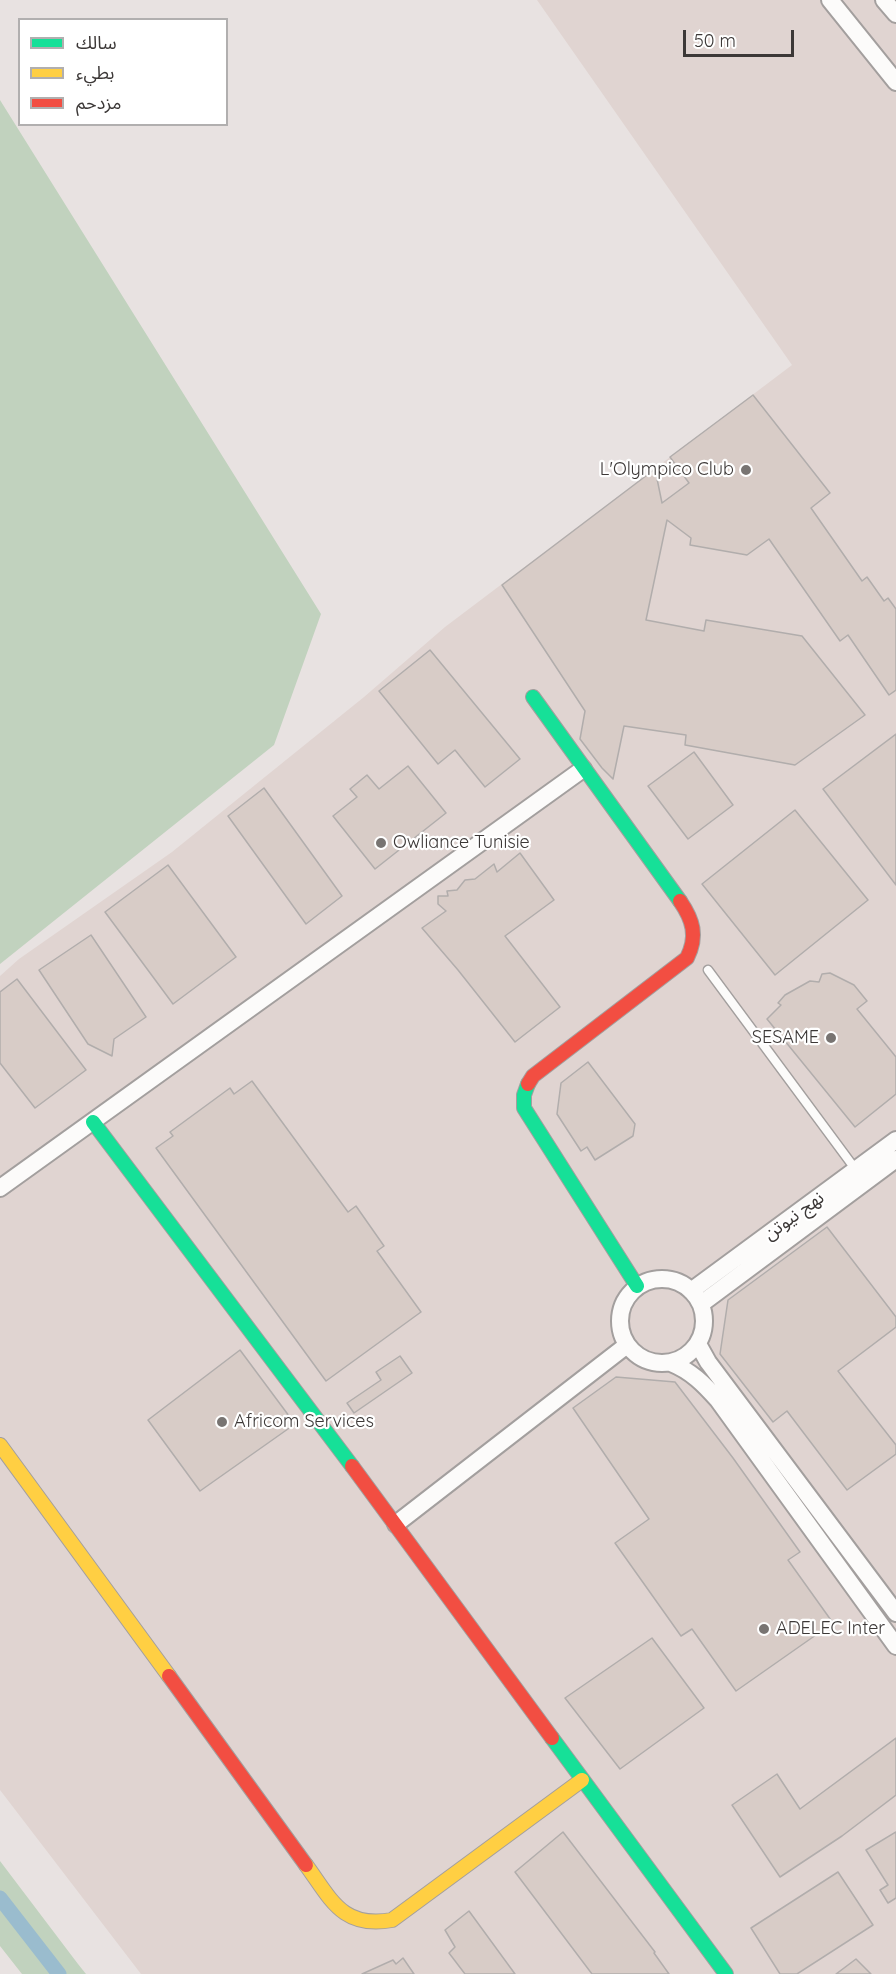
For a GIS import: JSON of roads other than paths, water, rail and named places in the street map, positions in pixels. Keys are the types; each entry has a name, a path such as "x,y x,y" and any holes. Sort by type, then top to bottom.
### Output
{"street":[{"path":"830,0 896,82"},
{"path":"884,0 896,14"},
{"path":"890,0 896,14"},
{"path":"533,697 689,914 695,930 694,945 687,958 533,1076 522,1098 525,1108 637,1286"},
{"path":"0,1188 583,769"},
{"path":"93,1122 396,1524 726,1974"},
{"name":"نهج نيوتن","path":"696,1297 896,1140"},
{"name":"نهج نيوتن","path":"696,1297 896,1159"},
{"path":"671,1363 686,1356 698,1344 704,1328 704,1311 696,1297 685,1285 669,1279 652,1279 637,1286 626,1298 619,1313 620,1330 627,1345 639,1357 654,1363 671,1363 685,1369 702,1381 896,1646"},
{"path":"698,1344 708,1362 896,1613"},
{"path":"396,1524 627,1345"},
{"path":"0,1445 339,1910 357,1921 373,1924 392,1920 582,1780"}],"lane":[{"path":"708,970 856,1170"}],"waterway":[{"path":"0,1898 59,1974"}],"place":[{"name":"L'Olympico Club","path":"746,470"},
{"name":"Owliance Tunisie","path":"381,843"},
{"name":"SESAME","path":"831,1038"},
{"name":"Africom Services","path":"222,1422"},
{"name":"ADELEC Inter","path":"764,1629"}]}
